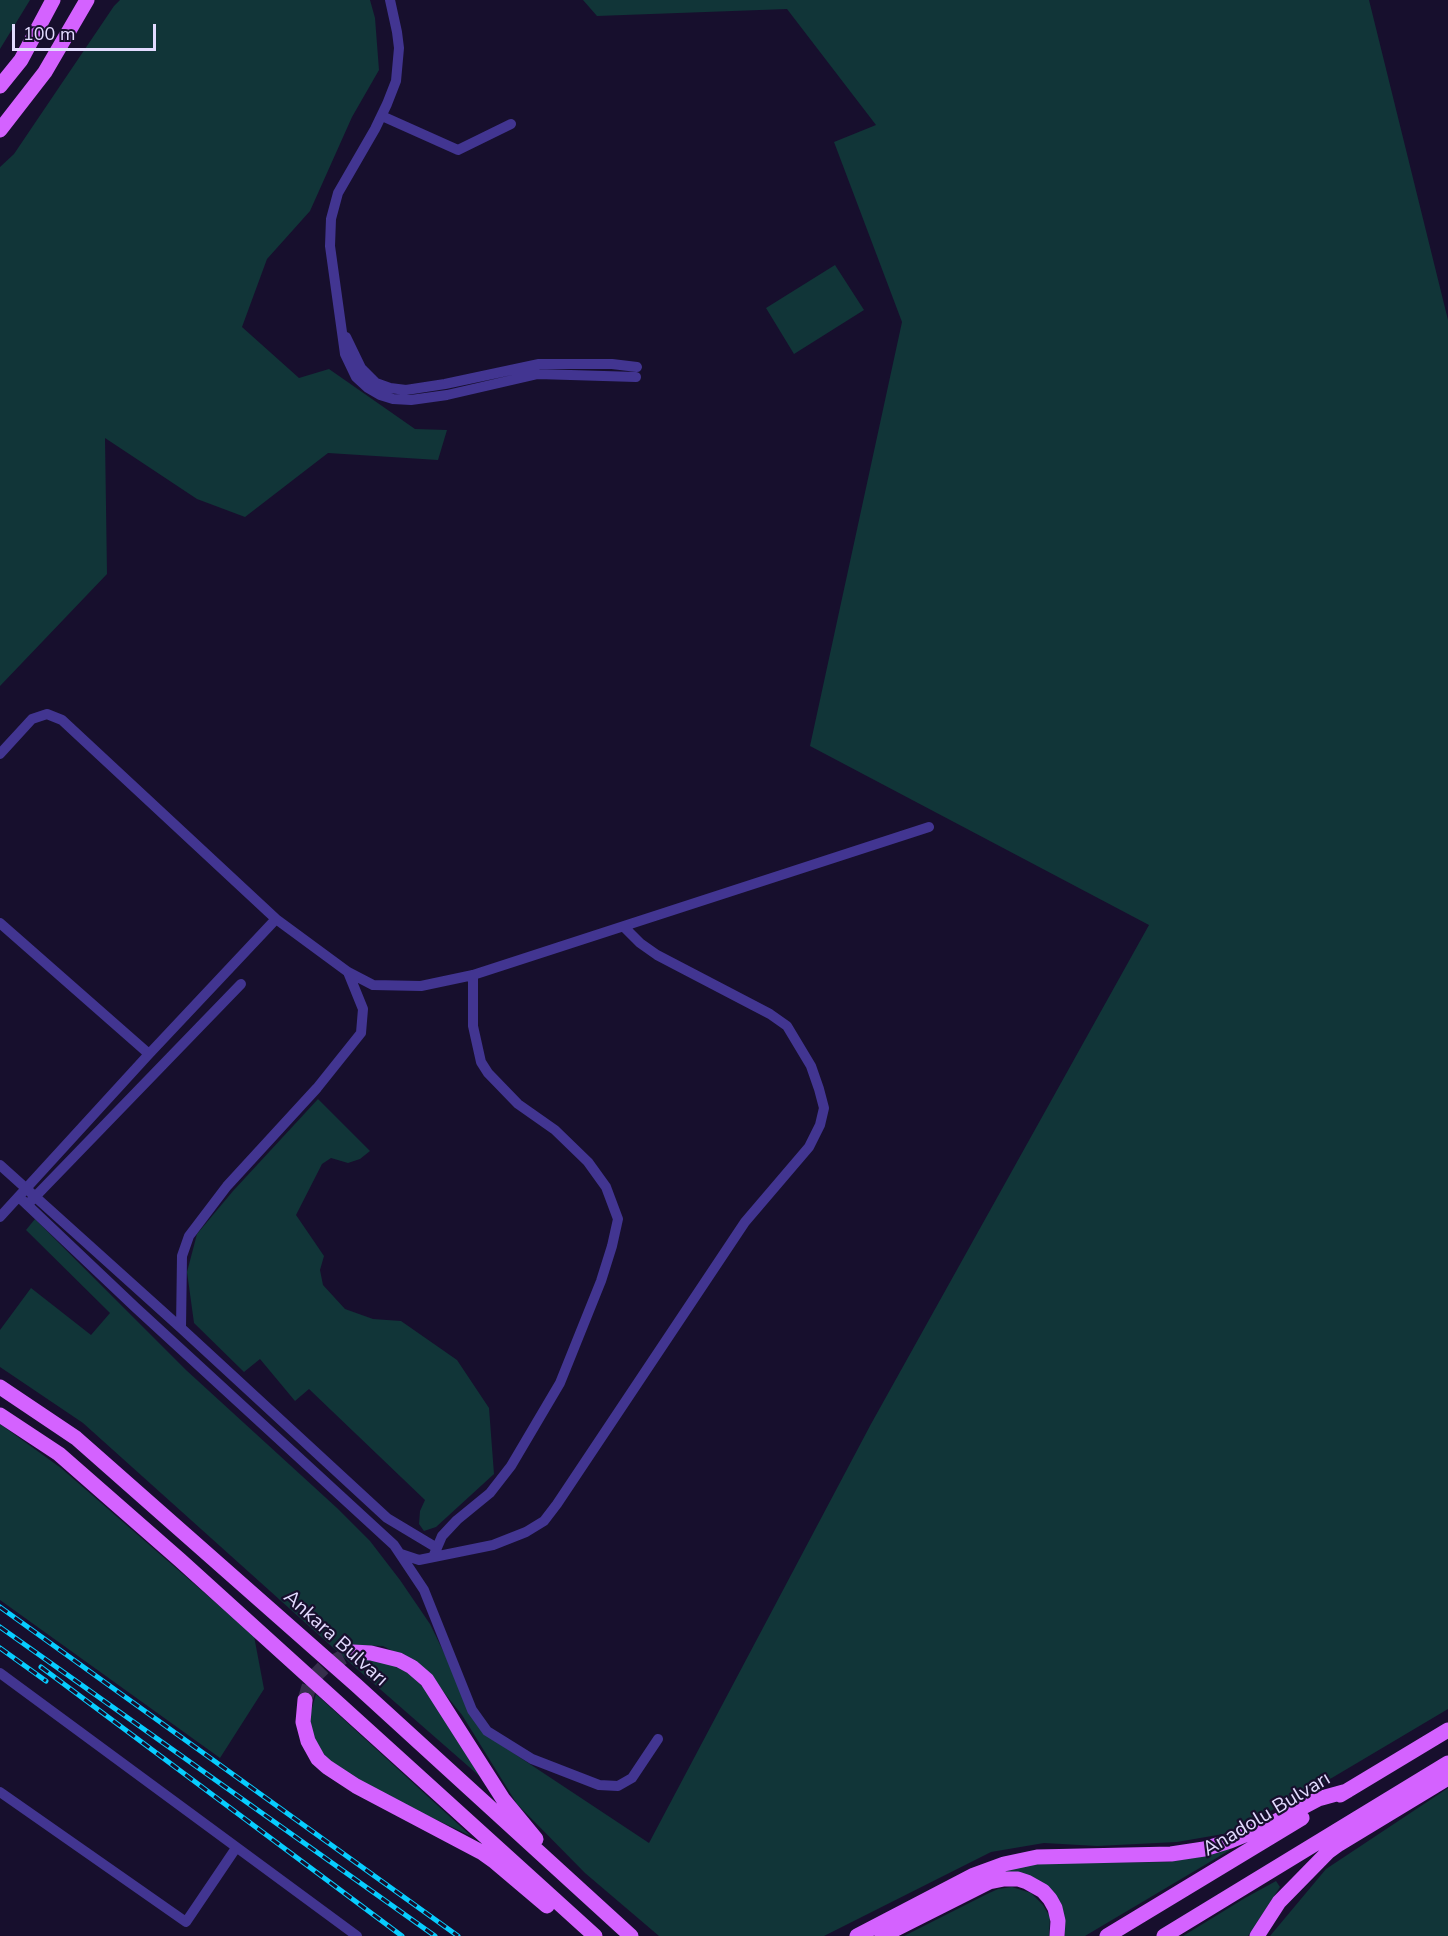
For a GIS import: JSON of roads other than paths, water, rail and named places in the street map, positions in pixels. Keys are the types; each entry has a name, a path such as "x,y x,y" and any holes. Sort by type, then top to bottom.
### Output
{"main road":[{"path":"0,86 21,60 53,0"},
{"path":"0,130 45,72 87,0"},
{"name":"Ankara Bulvarı","path":"0,1386 76,1437 356,1685 631,1936"},
{"path":"0,1415 58,1454 162,1545 595,1936"},
{"path":"353,1652 372,1653 399,1660 412,1667 427,1680 503,1799 574,1885 604,1900 644,1936"},
{"path":"305,1700 303,1722 305,1732 312,1750 327,1767 356,1786 488,1857 581,1936"},
{"name":"Anadolu Bulvarı","path":"1107,1936 1448,1730"},
{"path":"1164,1936 1448,1763"},
{"path":"1257,1936 1279,1902 1328,1852 1448,1778"},
{"path":"857,1936 974,1875 1004,1864 1037,1857 1171,1854 1203,1849 1267,1826 1318,1799 1347,1791"},
{"path":"882,1936 988,1882 1004,1879 1018,1879 1042,1891 1055,1908 1059,1921 1057,1936"}],"street":[{"path":"390,0 399,48 396,81 382,116 338,193 331,219 330,246 345,354 356,377 380,395 393,399 411,400 447,395 538,374 637,372"},
{"path":"382,116 458,150 511,124"},
{"path":"0,754 32,719 47,714 62,720 276,919 348,972 373,985 421,986 473,975 929,827"},
{"path":"0,1217 24,1197 149,1054 276,919"},
{"path":"0,923 149,1054"},
{"path":"401,1554 419,1560 435,1552 493,1545 526,1532 544,1521 745,1222 809,1147 820,1125 824,1108 819,1089 810,1066 787,1026 770,1014 657,955 640,943 624,927"},
{"path":"181,1328 182,1256 189,1236 226,1186 317,1088 361,1033 363,1009 348,972"},
{"path":"435,1552 442,1536 457,1520 490,1493 511,1466 560,1383 601,1281 618,1219 606,1187 588,1162 555,1130 518,1104 488,1073 481,1062 473,1026 473,975"},
{"path":"24,1197 35,1196 241,984"},
{"path":"0,1165 24,1197 135,1307 394,1545 424,1590 472,1710 487,1731 532,1759 599,1785 608,1786 618,1786 632,1778 658,1739"},
{"path":"35,1196 387,1518 435,1552"},
{"path":"0,1673 357,1936"},
{"path":"0,1792 186,1922 236,1848"}],"tunnel":[{"path":"305,1700 311,1680 324,1667 353,1652"}],"railway":[{"path":"0,1607 458,1936"},
{"path":"0,1627 435,1936"},
{"path":"0,1648 46,1681"},
{"path":"41,1667 402,1936"}]}
